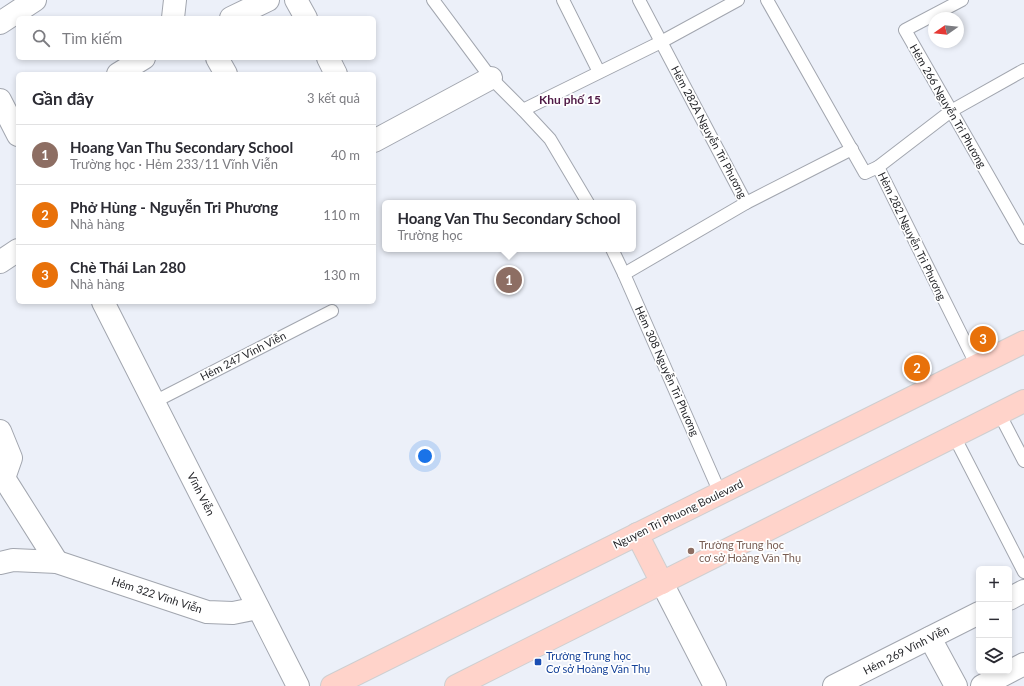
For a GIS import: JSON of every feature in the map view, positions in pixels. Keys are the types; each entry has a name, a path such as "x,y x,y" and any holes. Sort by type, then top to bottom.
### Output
{"main road":[{"name":"Nguyen Tri Phuong Boulevard","path":"332,686 1024,342"},
{"path":"456,686 1024,401"},
{"path":"637,534 662,583"}],"street":[{"path":"0,23 35,0"},
{"path":"172,16 174,0"},
{"path":"235,16 268,0"},
{"path":"296,0 305,16"},
{"path":"121,72 141,60"},
{"path":"218,60 225,72"},
{"path":"329,60 335,72"},
{"path":"376,140 491,78"},
{"path":"0,100 10,129"},
{"path":"0,262 16,251"},
{"name":"Vĩnh Viễn","path":"104,304 298,686"},
{"path":"0,431 11,458 2,477 57,562"},
{"name":"Hẻm 322 Vĩnh Viễn","path":"0,563 13,560 57,562 207,612 233,613 258,608"},
{"path":"662,583 715,686"},
{"path":"1012,597 1024,591"},
{"name":"Hẻm 269 Vĩnh Viễn","path":"846,683 930,638 976,615"},
{"path":"930,638 956,686"},
{"path":"982,686 1024,664"}],"lane":[{"path":"433,0 491,78 550,138 586,200"},
{"path":"563,0 599,72"},
{"name":"Hẻm 282A Nguyễn Tri Phương","path":"638,0 746,203 852,149"},
{"path":"523,110 661,42 738,0"},
{"name":"Hẻm 282 Nguyễn Tri Phương","path":"768,0 865,173 878,167 977,366"},
{"name":"Hẻm 266 Nguyễn Tri Phương","path":"962,0 905,30 1024,238"},
{"path":"878,167 951,111 1024,70"},
{"path":"624,274 746,203"},
{"name":"Hẻm 308 Nguyễn Tri Phương","path":"613,252 720,493"},
{"name":"Hẻm 247 Vĩnh Viễn","path":"154,402 332,310"},
{"path":"999,413 1024,461"},
{"path":"954,436 1024,572"}],"place":[{"name":"Hoang Van Thu Secondary School","path":"509,280"},
{"name":"Chè Thái Lan 280","path":"983,339"},
{"name":"Phở Hùng - Nguyễn Tri Phương","path":"917,368"},
{"name":"Trường Trung học cơ sở Hoàng Văn Thụ","path":"691,551"},
{"name":"Trường Trung học Cơ sở Hoàng Văn Thụ","path":"538,662"}],"district":[{"name":"Khu phố 15","path":"570,100"}]}
